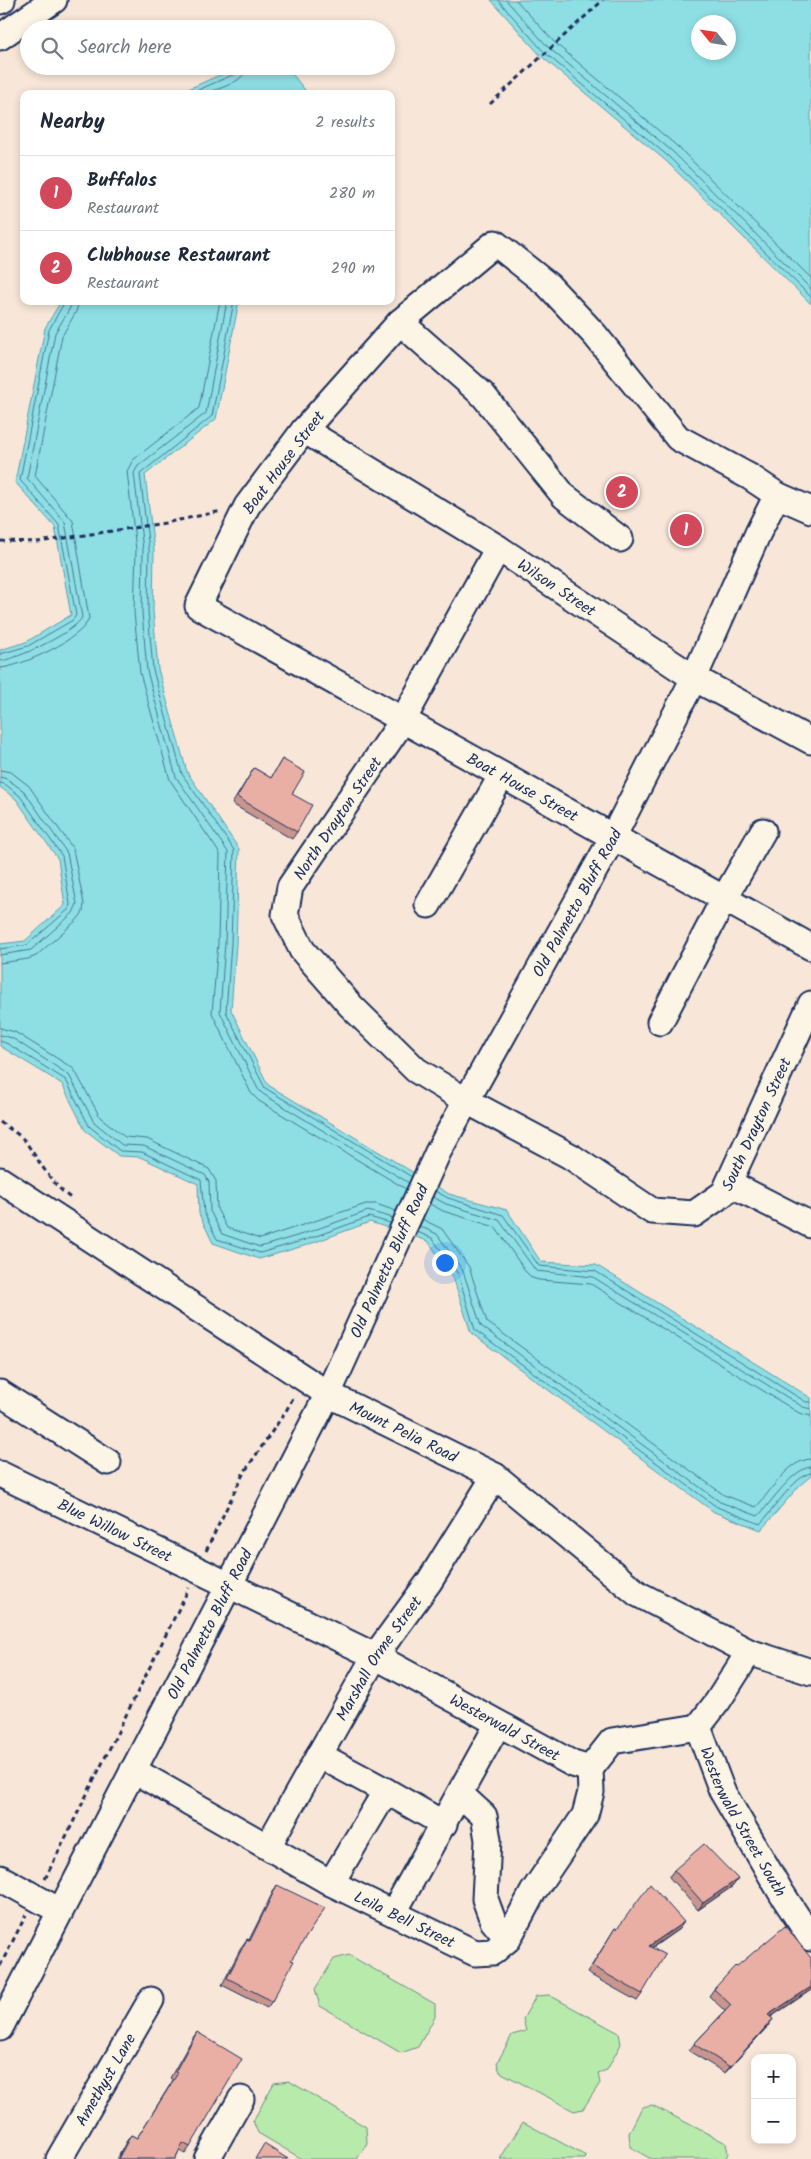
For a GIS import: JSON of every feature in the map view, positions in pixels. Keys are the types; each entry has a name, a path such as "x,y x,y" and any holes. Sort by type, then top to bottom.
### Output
{"street":[{"path":"25,20 54,0"},
{"path":"0,37 20,23"},
{"name":"Boat House Street","path":"777,495 750,477 678,438 596,335 548,285 495,243 400,322 304,430 247,506 198,606 811,947"},
{"path":"400,322 483,395 564,496 620,539"},
{"name":"Wilson Street","path":"304,430 498,548 694,678 811,741"},
{"path":"777,495 811,510"},
{"name":"Old Palmetto Bluff Road","path":"0,2028 328,1394 438,1152 465,1100 613,837 694,678 758,533 777,495"},
{"name":"North Drayton Street","path":"465,1100 416,1070 350,1005 302,950 285,915 290,888 403,720 498,548"},
{"path":"428,905 502,775"},
{"path":"660,1022 724,899 764,831"},
{"name":"South Drayton Street","path":"465,1100 570,1156 652,1210 694,1214 724,1193 811,1004"},
{"path":"729,1183 811,1225"},
{"name":"Mount Pelia Road","path":"2,1184 328,1394 495,1476 638,1594 749,1652 811,1672"},
{"path":"0,1393 108,1462"},
{"name":"Blue Willow Street","path":"0,1474 229,1586"},
{"name":"Marshall Orme Street","path":"268,1846 375,1656 429,1582 495,1476"},
{"name":"Westerwald Street","path":"229,1586 375,1656 574,1764 590,1769"},
{"path":"590,1769 612,1740 698,1727 718,1701 749,1652"},
{"path":"394,1912 498,1724"},
{"name":"Westerwald Street South","path":"698,1727 722,1791 782,1894 811,1938"},
{"path":"319,1755 444,1824"},
{"name":"Leila Bell Street","path":"133,1770 331,1883 475,1953 493,1952 508,1939 533,1892 585,1816 591,1792 590,1769"},
{"path":"331,1883 386,1791"},
{"path":"460,1794 484,1816 488,1840 485,1899 493,1921 508,1939"},
{"path":"0,1878 60,1911"},
{"name":"Amethyst Lane","path":"59,2159 151,2000"},
{"path":"207,2159 242,2099"}],"path":[{"path":"490,104 603,0"},
{"path":"0,541 38,542 165,523 247,506"},
{"path":"0,1966 36,1898 243,1474 286,1411 303,1377"}],"green space":[{"path":"349,1955 435,2004 435,2017 418,2047 401,2053 320,2006 315,1989 334,1959"},
{"path":"549,1995 619,2033 621,2044 607,2070 598,2073 600,2083 583,2109 574,2111 500,2072 497,2063 512,2035 526,2031 523,2019 536,1996"},
{"path":"289,2081 366,2127 367,2143 357,2159 302,2159 258,2133 253,2121 274,2083"},
{"path":"652,2105 726,2143 728,2153 725,2159 651,2159 630,2147 629,2133 642,2107"},
{"path":"523,2122 586,2156 585,2159 500,2159"}],"water":[{"path":"491,0 811,0 811,304 666,161 541,56"},
{"path":"220,75 293,75 305,90 186,90"},
{"path":"59,305 238,305 216,419 145,475 154,550 153,611 158,669 187,772 239,849 236,944 231,1010 268,1085 449,1194 507,1210 541,1262 596,1265 811,1398 811,1476 800,1485 761,1530 714,1512 471,1333 453,1277 428,1241 370,1222 307,1245 259,1259 213,1243 199,1214 198,1184 140,1157 119,1156 85,1130 62,1084 0,1046 0,944 25,941 65,905 58,859 16,799 0,787 0,650 26,642 71,615 55,527 15,482 45,328"}],"building":[{"path":"282,759 305,772 292,794 312,805 297,832 237,797 254,768 271,778"},
{"path":"704,1844 738,1879 703,1903 674,1870"},
{"path":"650,1884 684,1922 649,1946 665,1955 642,1994 592,1966 615,1928 617,1929"},
{"path":"277,1885 325,1908 291,1960 294,1961 272,2001 227,1978 247,1939 250,1941"},
{"path":"785,1926 811,1958 811,1987 768,2015 773,2019 730,2067 694,2044 731,2005 714,1989 735,1966"},
{"path":"197,2032 242,2059 190,2147 183,2143 175,2159 118,2159 131,2135 137,2138 178,2073 175,2072"},
{"path":"264,2144 288,2159 255,2159"}],"place":[{"name":"Clubhouse Restaurant","path":"622,492"},
{"name":"Buffalos","path":"686,530"}]}
